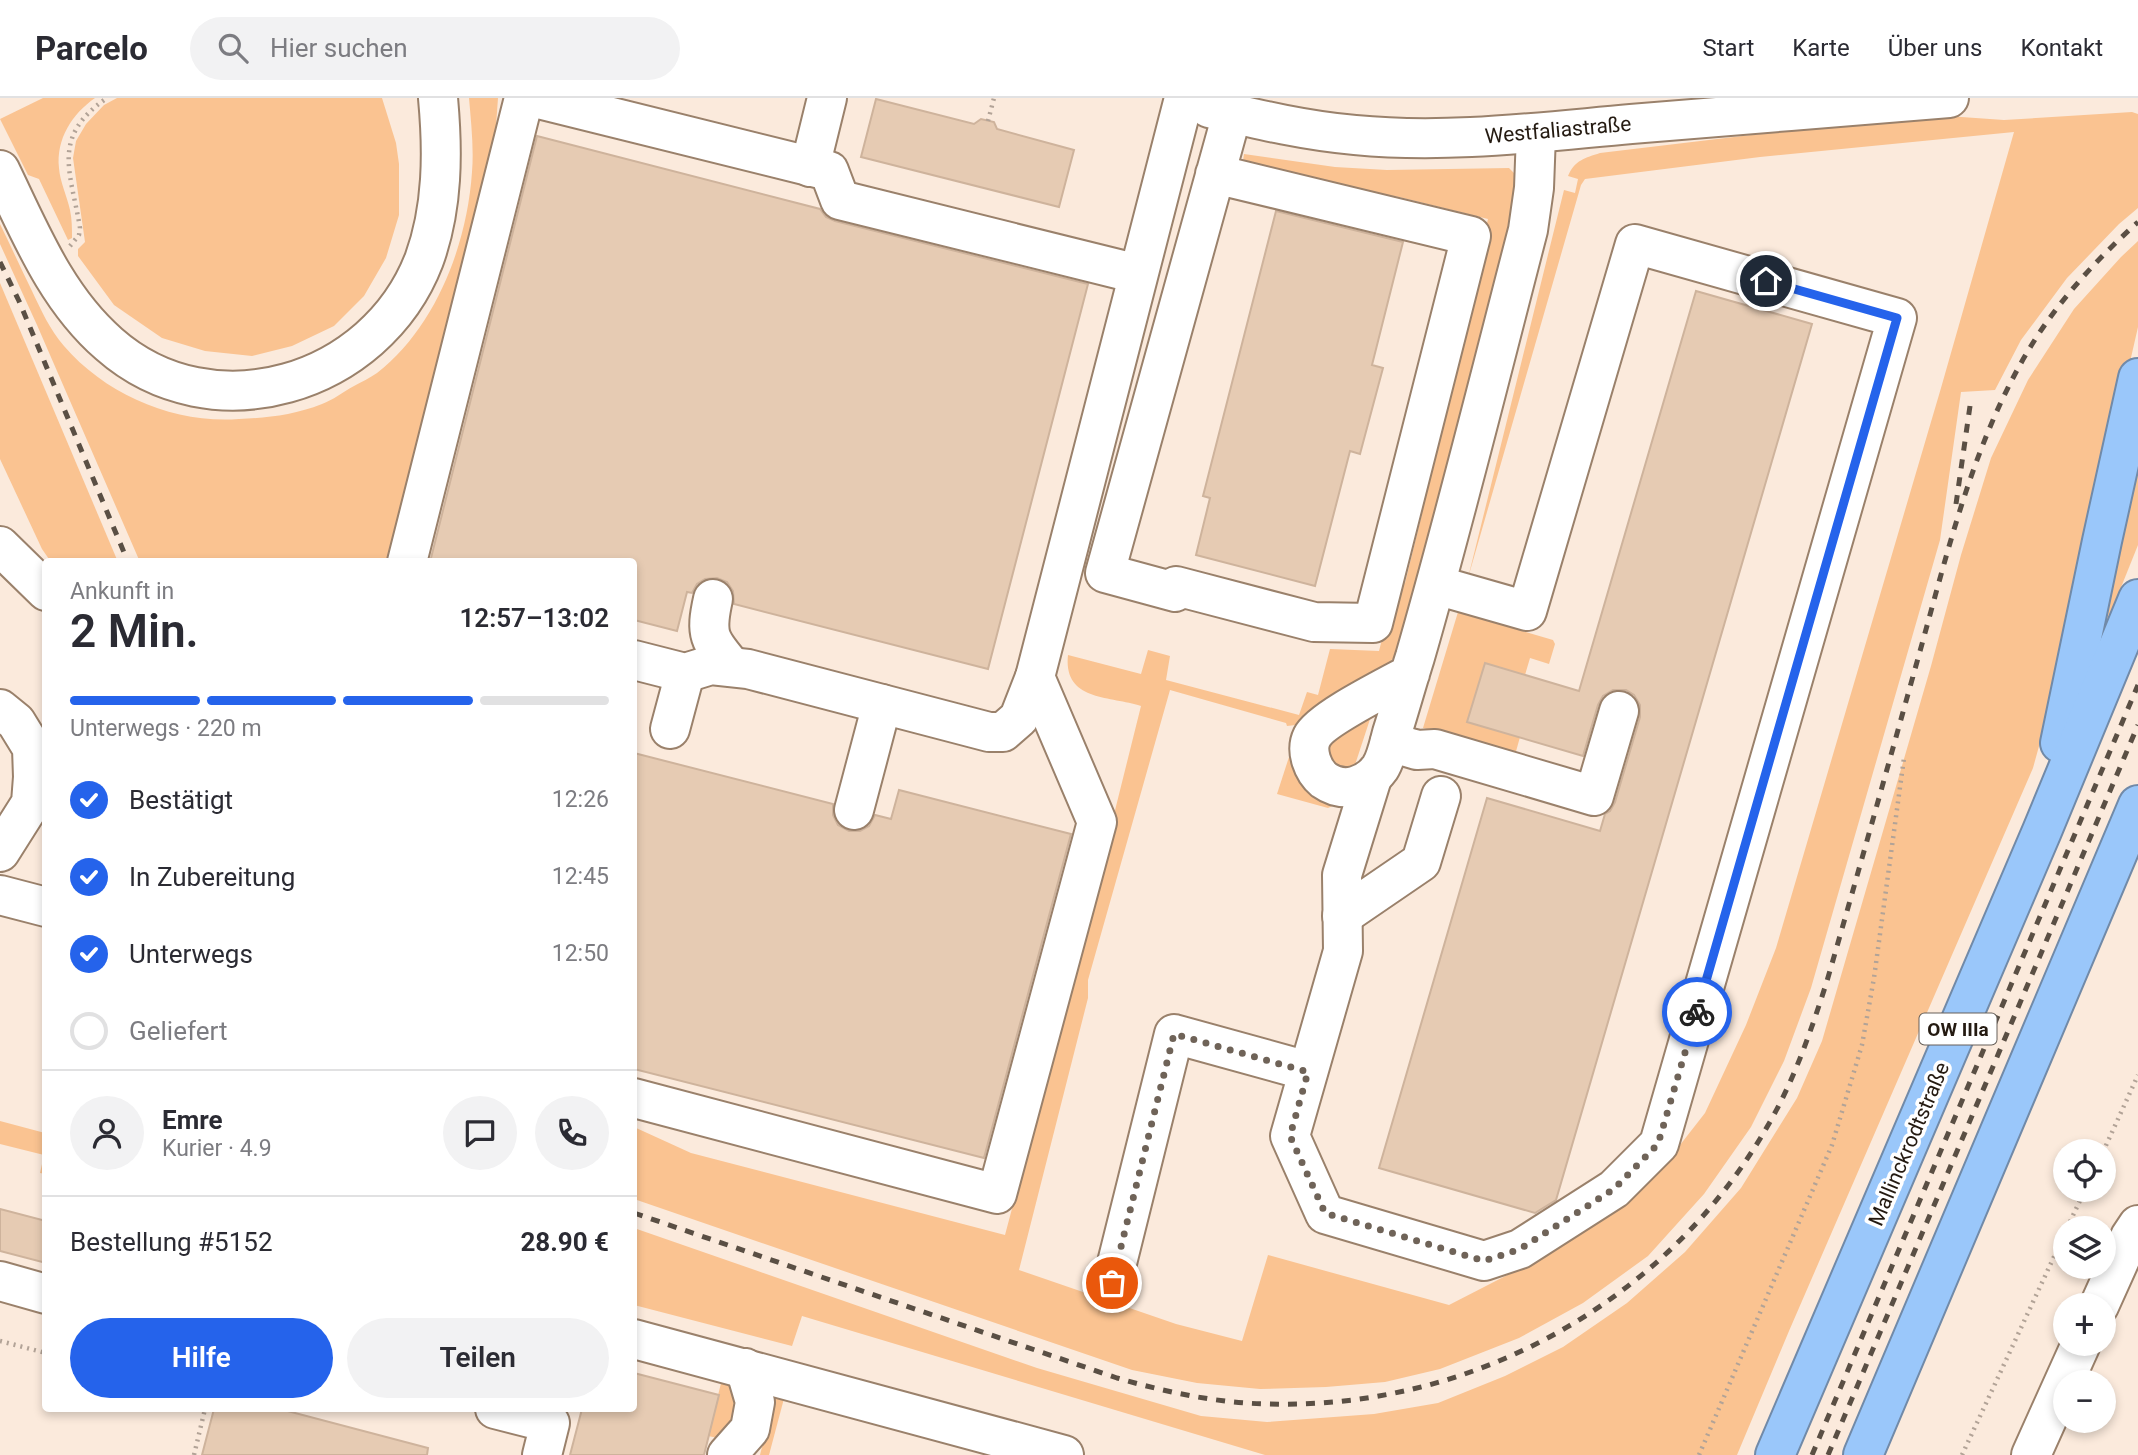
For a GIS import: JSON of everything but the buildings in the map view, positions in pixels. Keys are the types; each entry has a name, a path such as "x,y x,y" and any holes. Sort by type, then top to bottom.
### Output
{"highway":[{"path":"2042,831 2138,378"},
{"name":"Mallinckrodtstraße","path":"1775,1455 2042,831 2138,599"},
{"path":"1863,1455 2138,805"},
{"path":"2112,866 2138,822"}],"street":[{"path":"411,98 420,128 433,226"},
{"path":"0,170 45,262 63,292 85,322 127,358 149,370 193,386 241,390 287,383 308,377 351,354 386,322 403,301 423,262 433,226 443,147 439,98"},
{"path":"408,558 524,98"},
{"path":"535,98 829,172 840,200 1138,274"},
{"path":"810,167 827,98"},
{"name":"Westfaliastraße","path":"1176,100 1232,114 1356,135 1451,138 1536,134 1949,98"},
{"path":"637,661 685,673 711,665 748,669 989,732 1003,732 1019,718 1035,677 1138,274 1176,100"},
{"path":"1215,174 1471,236 1373,624 1314,622 1177,586 1175,592 1105,573 1215,174 1232,114"},
{"path":"1450,590 1527,611 1635,244 1897,318 1658,1144 1614,1189 1520,1249 1484,1261 1325,1213 1290,1136 1343,951 1342,876 1358,817 1372,778 1382,765 1410,674 1450,590 1528,230 1534,188 1536,134"},
{"path":"0,546 42,587"},
{"path":"713,599 709,619 712,643 732,667"},
{"path":"670,729 685,673"},
{"path":"1372,778 1357,786 1342,787 1325,780 1313,768 1311,738 1325,723 1410,674"},
{"path":"637,1099 997,1194 1097,822 1035,677"},
{"path":"854,810 882,704"},
{"path":"0,709 16,722 32,748 33,777 31,803 0,852"},
{"path":"1390,741 1417,750 1435,749 1594,796 1619,710"},
{"path":"1342,916 1421,862 1441,796"},
{"path":"0,895 42,906"},
{"path":"1112,1283 1174,1034 1308,1072"},
{"path":"2105,1293 2138,1225"},
{"path":"0,1282 42,1293"},
{"path":"637,1340 1064,1455"},
{"path":"2031,1455 2076,1356"},
{"path":"727,1455 750,1429 755,1402 745,1368"},
{"path":"507,1412 550,1423 542,1455"}],"path":[{"path":"68,248 75,242 80,229 68,173 68,149 86,115 107,98"},
{"path":"988,121 994,98"},
{"path":"1699,1455 1832,1145 1862,1045 1874,978 1904,758"},
{"path":"2109,1139 2138,1075"},
{"path":"1962,1455 2053,1259"},
{"path":"0,1340 42,1352"},
{"path":"194,1455 204,1412"}],"shaded area":[{"path":"43,98 95,98 79,112 67,128 60,147 60,173 72,220 72,238 68,240 39,179 28,175 0,119"},
{"path":"117,98 382,98 396,143 399,164 399,215 386,258 364,296 334,326 292,346 252,356 205,351 162,338 114,305 78,256 78,249 85,242 73,158 76,141 86,124 104,105"},
{"path":"469,98 498,98 496,126 503,128 396,558 138,558 0,244 0,224 50,327 64,346 100,379 143,403 191,417 260,418 280,415 322,404 377,373 398,354 416,332 445,283 463,228 472,172"},
{"path":"2132,112 2138,114 2138,208 2067,278 2021,340 1995,390 1961,392 1940,540 1811,988 1784,1061 1751,1127 1704,1194 1648,1256 1583,1303 1519,1338 1440,1369 1385,1382 1260,1389 1197,1383 1132,1370 637,1200 637,1128 691,1153 1005,1235 1072,983 1141,706 1103,698 1080,689 1068,670 1068,655 1141,674 1148,650 1170,656 1166,680 1299,715 1307,692 1318,695 1330,649 1379,651 1397,581 1405,583 1422,514 1414,512 1488,219 1399,197 1313,184 1248,169 1243,161 1244,154 1335,167 1387,170 1509,168 1516,175 1515,218 1398,654 1380,671 1304,724 1287,726 1286,723 1170,690 1088,980 1088,998 1019,1270 1176,1324 1242,1341 1268,1255 1449,1305 1521,1268 1588,1228 1655,1177 1705,1113 1746,1025 1776,948 2014,132 1760,157 1585,179 1581,185 1468,578 1564,190 1575,193 1578,179 1568,176 1577,163 1600,153 1908,116 2004,120"},
{"path":"2138,241 2138,327 2058,677 2033,768 1737,1455 1265,1455 802,1316 792,1346 637,1306 637,1229 1037,1368 1201,1416 1267,1422 1374,1414 1438,1403 1505,1376 1563,1347 1627,1303 1685,1252 1741,1188 1797,1098 1822,1041 1991,458 2028,380 2074,309"},
{"path":"0,283 116,558 48,558 0,459"},
{"path":"2138,431 2138,545 2095,652"},
{"path":"1458,612 1553,640 1555,644 1549,664 1530,658 1525,675 1485,664 1468,722 1520,737 1515,755 1423,728"},
{"path":"1372,713 1353,771 1343,771 1326,760 1330,733"},
{"path":"1289,757 1337,804 1328,808 1277,794"},
{"path":"0,1121 42,1132 42,1154 0,1144"},
{"path":"723,1375 736,1386 735,1423 718,1438 708,1436"},
{"path":"777,1388 786,1391 769,1455 760,1455"}],"railway":[{"path":"637,1214 1117,1378 1191,1396 1249,1403 1343,1401 1417,1388 1488,1365 1555,1334 1618,1294 1675,1245 1725,1190 1767,1127 1786,1092 1827,981 1962,503 1992,422 2031,346 2054,312 2094,265 2138,222"},
{"path":"0,262 19,301 126,558"},
{"path":"1956,504 1970,406"},
{"path":"1812,1455 2138,685"},
{"path":"1828,1455 2138,725"}],"way so far":[{"path":"1112,1283 1174,1034 1308,1072 1290,1136 1325,1213 1484,1261 1520,1249 1568,1220 1614,1189 1658,1144 1697,1012"}],"route":[{"path":"1697,1012 1897,318 1766,281"}]}
